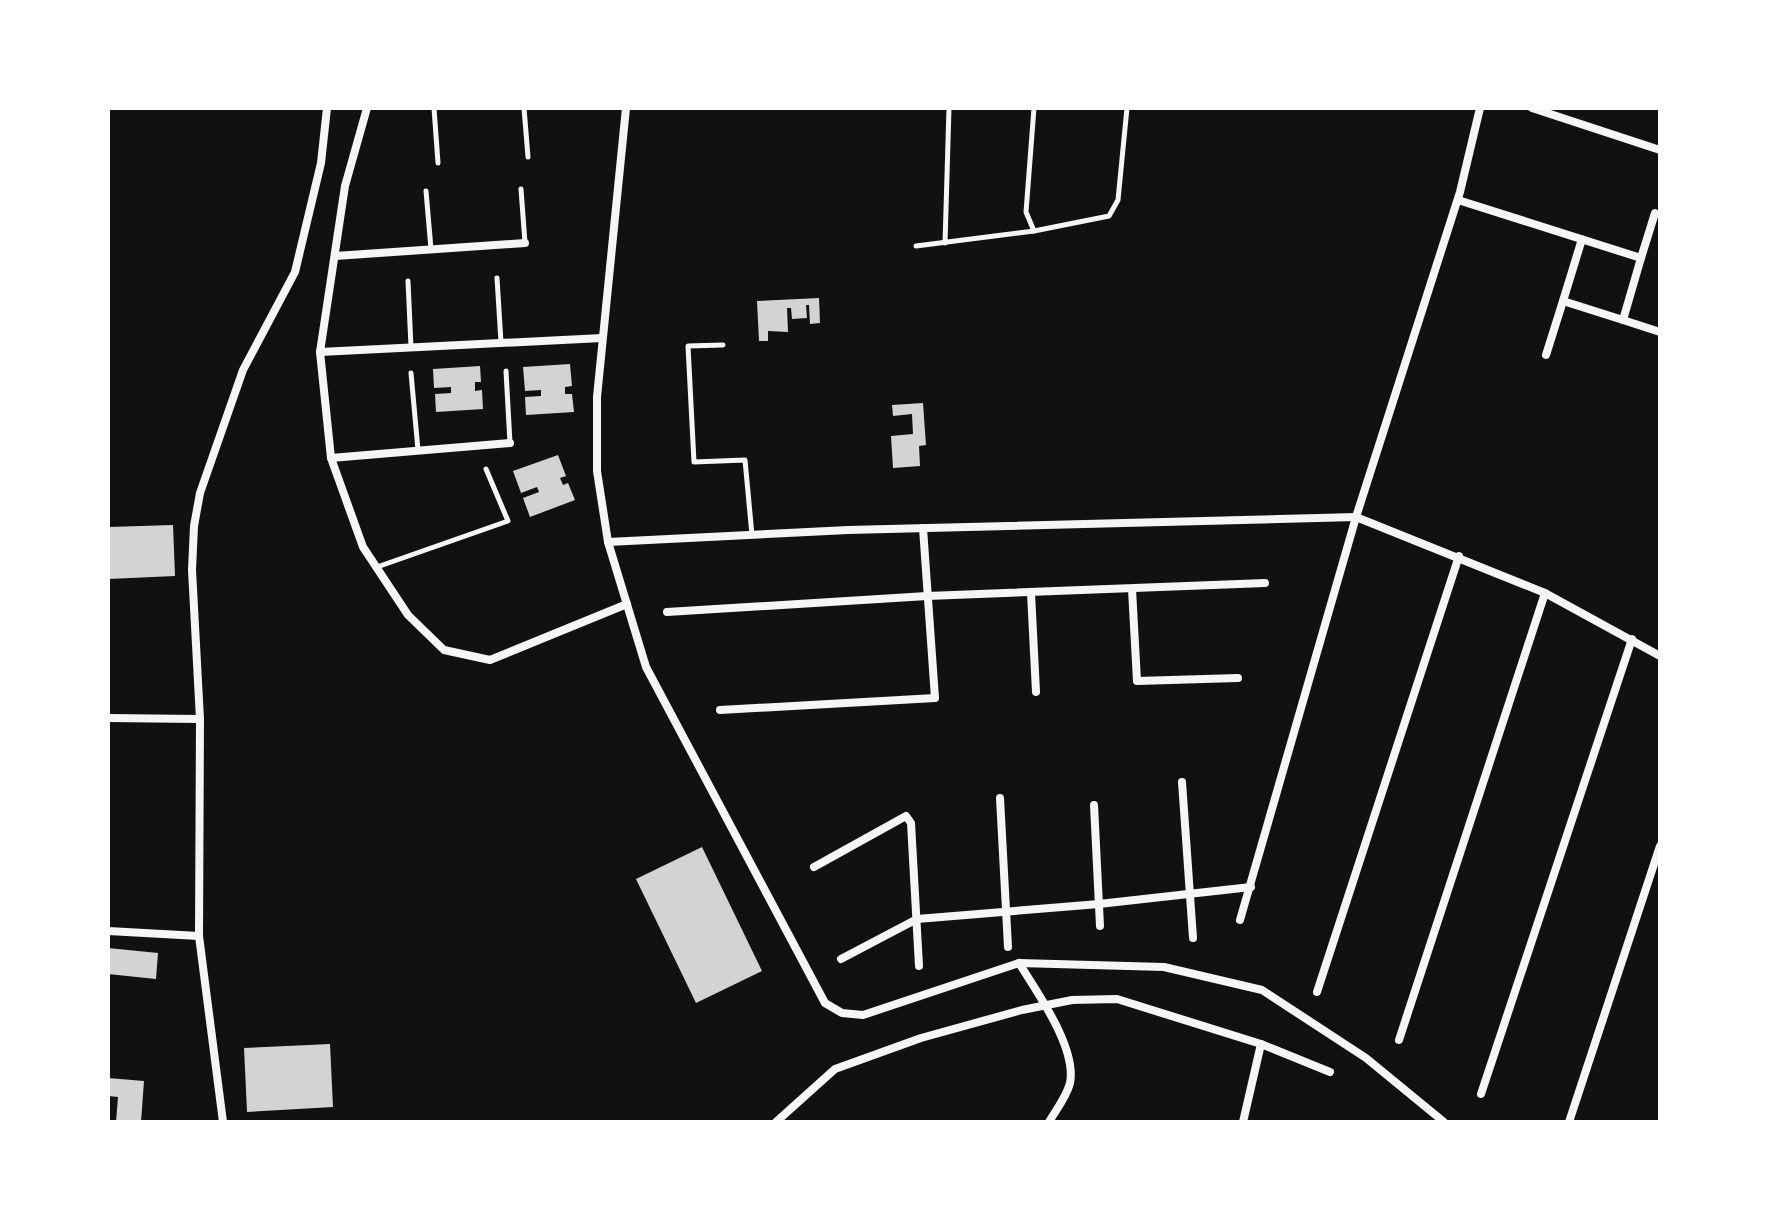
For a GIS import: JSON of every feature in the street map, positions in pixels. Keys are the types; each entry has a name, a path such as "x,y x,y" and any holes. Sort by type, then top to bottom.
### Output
{"street":[{"path":"223,1122 199,936 200,719 192,570 200,493 243,370 295,272 321,163 327,108"},
{"path":"367,108 345,186 320,352 331,458 363,547 408,615 444,650 490,660 627,604"},
{"path":"626,108 602,338 597,471 608,542 646,667 825,1003 842,1013 863,1015 1019,963 1164,967 1262,990 1366,1058 1444,1122"},
{"path":"1240,920 1356,517 1458,200 1480,108"},
{"path":"1532,108 1660,150"},
{"path":"1458,200 1641,258"},
{"path":"1623,320 1655,213"},
{"path":"1546,355 1582,239"},
{"path":"335,256 525,243"},
{"path":"1563,301 1660,332"},
{"path":"320,352 602,338"},
{"path":"331,458 510,443"},
{"path":"608,542 923,528 1356,517 1545,593 1660,656"},
{"path":"720,710 935,698 923,528"},
{"path":"1317,992 1459,556"},
{"path":"667,612 927,596 1265,583"},
{"path":"1132,589 1137,681 1238,678"},
{"path":"1031,593 1036,692"},
{"path":"1399,1040 1545,593"},
{"path":"1481,1094 1632,639"},
{"path":"108,718 200,719"},
{"path":"1182,782 1193,938"},
{"path":"1000,798 1008,947"},
{"path":"1094,805 1100,926"},
{"path":"814,867 897,818 906,816 911,823 919,966"},
{"path":"1569,1122 1660,846"},
{"path":"841,959 917,919 1099,904 1251,887"},
{"path":"108,931 199,936"},
{"path":"1019,963 1045,1004 1071,1064 1070,1085 1049,1122"},
{"path":"776,1122 835,1069 921,1038 1045,1004 1093,997 1117,999 1261,1044 1330,1072"},
{"path":"1243,1122 1261,1044"}],"lane":[{"path":"434,108 438,163"},
{"path":"524,108 528,157"},
{"path":"945,243 949,108"},
{"path":"1034,108 1026,212 1034,231"},
{"path":"916,246 1100,221 1115,209 1127,108"},
{"path":"521,189 525,243"},
{"path":"426,191 431,250"},
{"path":"497,278 501,343"},
{"path":"408,281 411,348"},
{"path":"723,345 688,346 694,462 745,460 752,535"},
{"path":"506,371 510,443"},
{"path":"411,373 418,451"},
{"path":"377,567 508,521 486,469"}],"building":[{"path":"819,298 820,323 810,324 809,305 806,305 807,318 792,319 791,308 787,308 788,332 768,331 768,341 759,341 757,301"},
{"path":"570,364 572,386 565,387 565,394 572,394 574,412 526,415 525,397 541,396 541,390 525,391 523,367"},
{"path":"480,366 481,382 475,382 475,391 482,390 483,409 436,412 435,394 451,393 451,387 434,388 433,369"},
{"path":"923,403 926,445 919,446 920,466 893,468 891,436 913,434 912,414 893,416 892,405"},
{"path":"558,455 566,476 560,478 563,485 568,483 575,500 530,517 523,498 539,492 537,487 521,493 513,471"},
{"path":"173,525 175,576 108,579 108,527"},
{"path":"702,847 762,971 696,1003 636,879"},
{"path":"108,948 158,953 156,979 108,974"},
{"path":"330,1044 333,1107 247,1112 244,1048"},
{"path":"108,1078 144,1081 141,1122 116,1122 118,1097 108,1096"}]}
